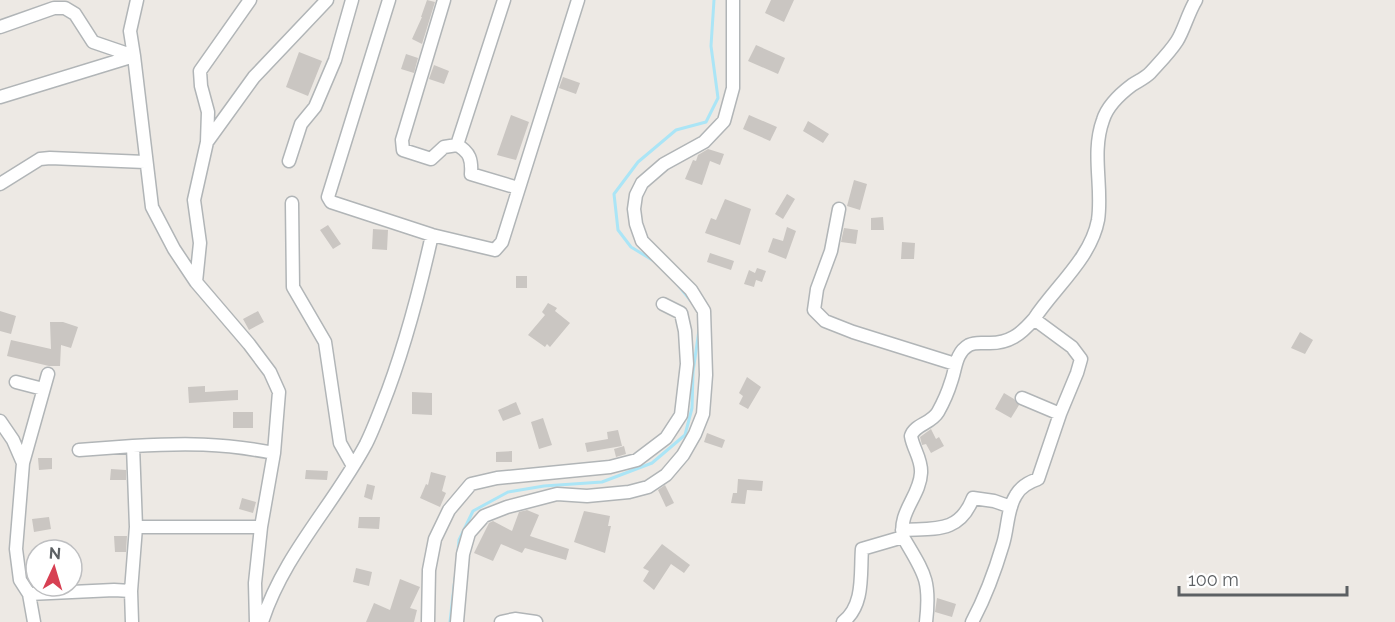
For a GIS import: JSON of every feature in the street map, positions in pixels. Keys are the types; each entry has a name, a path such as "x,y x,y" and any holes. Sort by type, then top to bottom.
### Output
{"street":[{"path":"137,0 130,31 152,207 174,249 196,282 249,344 270,372 279,392 274,453 261,527 255,583 256,622"},
{"path":"196,282 200,243 194,200 207,142 208,112 201,86 200,71 250,0"},
{"path":"207,142 254,77 327,0"},
{"path":"289,161 301,124 315,107 335,60 352,0"},
{"path":"389,0 328,197 331,202 432,235 495,250 502,242 578,0"},
{"path":"444,0 401,145 403,150 431,159 444,147 457,145 468,152 472,161 471,174 518,188"},
{"path":"457,145 504,0"},
{"path":"457,622 463,554 469,533 484,516 507,507 557,494 587,496 648,488 666,475 683,455 695,434 703,414 706,375 704,311 691,290 642,241 634,209 636,195 642,183 664,164 704,142 724,121 733,88 733,0"},
{"path":"926,622 929,591 927,581 903,533 904,515 921,477 920,459 911,438 912,433 933,419 938,412 951,382 958,357 968,346 1013,340 1035,319 1081,257 1090,242 1100,207 1098,158 1103,118 1115,100 1148,75 1177,41 1186,16 1196,0"},
{"path":"0,27 63,4 75,14 93,42 134,56"},
{"path":"0,97 134,56"},
{"path":"0,184 40,159 146,162"},
{"path":"292,203 293,287 325,342 340,443 353,466"},
{"path":"839,209 831,251 817,289 814,310 825,321 853,332 955,364"},
{"path":"262,622 270,598 298,547 367,442 398,368 432,235"},
{"path":"428,622 429,570 435,539 449,510 471,484 497,478 610,467 638,460 666,438 681,415 687,364 685,331 681,313 663,304"},
{"path":"972,622 982,603 1004,543 1011,507 1016,495 1025,484 1038,478 1081,359 1072,347 1035,319"},
{"path":"24,586 20,580 16,549 22,463 48,374"},
{"path":"16,382 43,389"},
{"path":"1022,399 1060,414"},
{"path":"0,420 13,440 22,463"},
{"path":"79,450 201,443 238,446 274,453"},
{"path":"132,622 131,591 136,527 133,446"},
{"path":"843,622 848,619 855,607 860,590 862,549 903,533 936,530 960,521 968,512 973,498 994,501 1011,507"},
{"path":"136,527 261,527"},
{"path":"84,591 131,591"},
{"path":"30,598 34,622"},
{"path":"501,622 515,619 536,622"}],"building":[{"path":"427,0 435,2 422,44 412,39"},
{"path":"771,0 794,0 784,22 765,13"},
{"path":"756,45 785,58 778,74 748,61"},
{"path":"299,52 322,61 308,96 286,87"},
{"path":"406,54 418,58 414,73 401,69"},
{"path":"434,65 449,71 444,84 429,79"},
{"path":"563,77 580,83 576,94 559,88"},
{"path":"511,115 529,122 516,160 497,155"},
{"path":"749,115 777,127 770,141 743,129"},
{"path":"808,121 829,134 823,143 803,131"},
{"path":"708,149 724,154 720,165 710,161 702,185 685,179 693,160 696,161 698,155"},
{"path":"854,180 867,184 860,210 847,206"},
{"path":"787,194 795,199 783,219 775,214"},
{"path":"725,199 751,209 740,245 705,233 711,218 716,220"},
{"path":"883,217 884,230 871,230 871,218"},
{"path":"328,225 341,244 333,249 320,230"},
{"path":"787,227 796,231 786,259 768,252 773,238 783,241"},
{"path":"844,228 858,230 856,244 841,242"},
{"path":"373,229 388,230 387,250 372,249"},
{"path":"902,242 915,243 914,259 901,259"},
{"path":"710,253 734,261 731,270 707,262"},
{"path":"757,268 766,271 762,282 756,280 754,287 744,284 749,270 755,273"},
{"path":"516,276 527,276 527,288 516,288"},
{"path":"548,303 557,308 555,311 570,323 550,347 547,344 545,347 528,335 545,315 542,312"},
{"path":"0,311 16,316 11,334 0,331"},
{"path":"258,311 264,322 249,330 243,319"},
{"path":"50,322 63,322 78,327 71,348 61,345 60,366 49,366 7,356 11,340 51,349"},
{"path":"1300,332 1313,340 1305,354 1291,348"},
{"path":"747,377 761,387 748,409 739,404 743,396 739,393"},
{"path":"205,386 205,392 238,390 238,400 189,403 188,387"},
{"path":"412,392 432,393 432,415 412,414"},
{"path":"1004,393 1019,405 1011,418 995,409"},
{"path":"516,402 521,414 503,421 498,410"},
{"path":"233,412 253,412 253,428 233,428"},
{"path":"543,418 552,445 539,449 531,422"},
{"path":"931,429 936,439 939,437 944,446 931,453 926,444 922,445 920,437"},
{"path":"618,430 622,446 587,452 585,443 608,439 607,432"},
{"path":"707,433 725,440 722,448 704,442"},
{"path":"624,446 626,454 616,457 614,449"},
{"path":"512,451 512,462 496,462 496,452"},
{"path":"38,458 52,458 52,469 39,470"},
{"path":"111,469 126,470 126,480 110,480"},
{"path":"306,470 328,471 327,480 305,479"},
{"path":"431,472 446,476 442,491 446,493 440,507 420,498 426,484 428,485"},
{"path":"738,479 763,481 762,491 747,490 745,504 731,503 733,493 737,493"},
{"path":"367,484 375,486 372,500 364,497"},
{"path":"665,485 674,503 666,507 658,490"},
{"path":"242,498 256,502 253,513 239,509"},
{"path":"527,510 539,515 530,536 569,549 566,560 525,548 522,553 501,544 493,561 474,553 489,523 493,521 512,531 519,512"},
{"path":"584,511 610,516 608,526 611,526 605,553 574,542"},
{"path":"49,517 51,529 34,532 32,519"},
{"path":"359,517 380,517 379,529 358,528"},
{"path":"114,536 127,536 126,552 115,552"},
{"path":"662,544 690,565 684,573 671,564 654,590 643,581 649,571 643,568"},
{"path":"356,568 372,572 369,586 353,582"},
{"path":"400,579 420,587 410,608 417,610 414,622 366,622 374,603 390,610"},
{"path":"937,598 956,604 952,617 935,612"}],"waterway":[{"path":"654,261 631,247 618,230 614,194 638,162 676,130 706,122 718,98 711,46 714,0"},
{"path":"678,285 691,301"},
{"path":"458,551 459,540 473,511 508,492 544,486 602,482 652,463 685,435 692,408 693,372 699,330"},
{"path":"450,622 455,578"}]}
